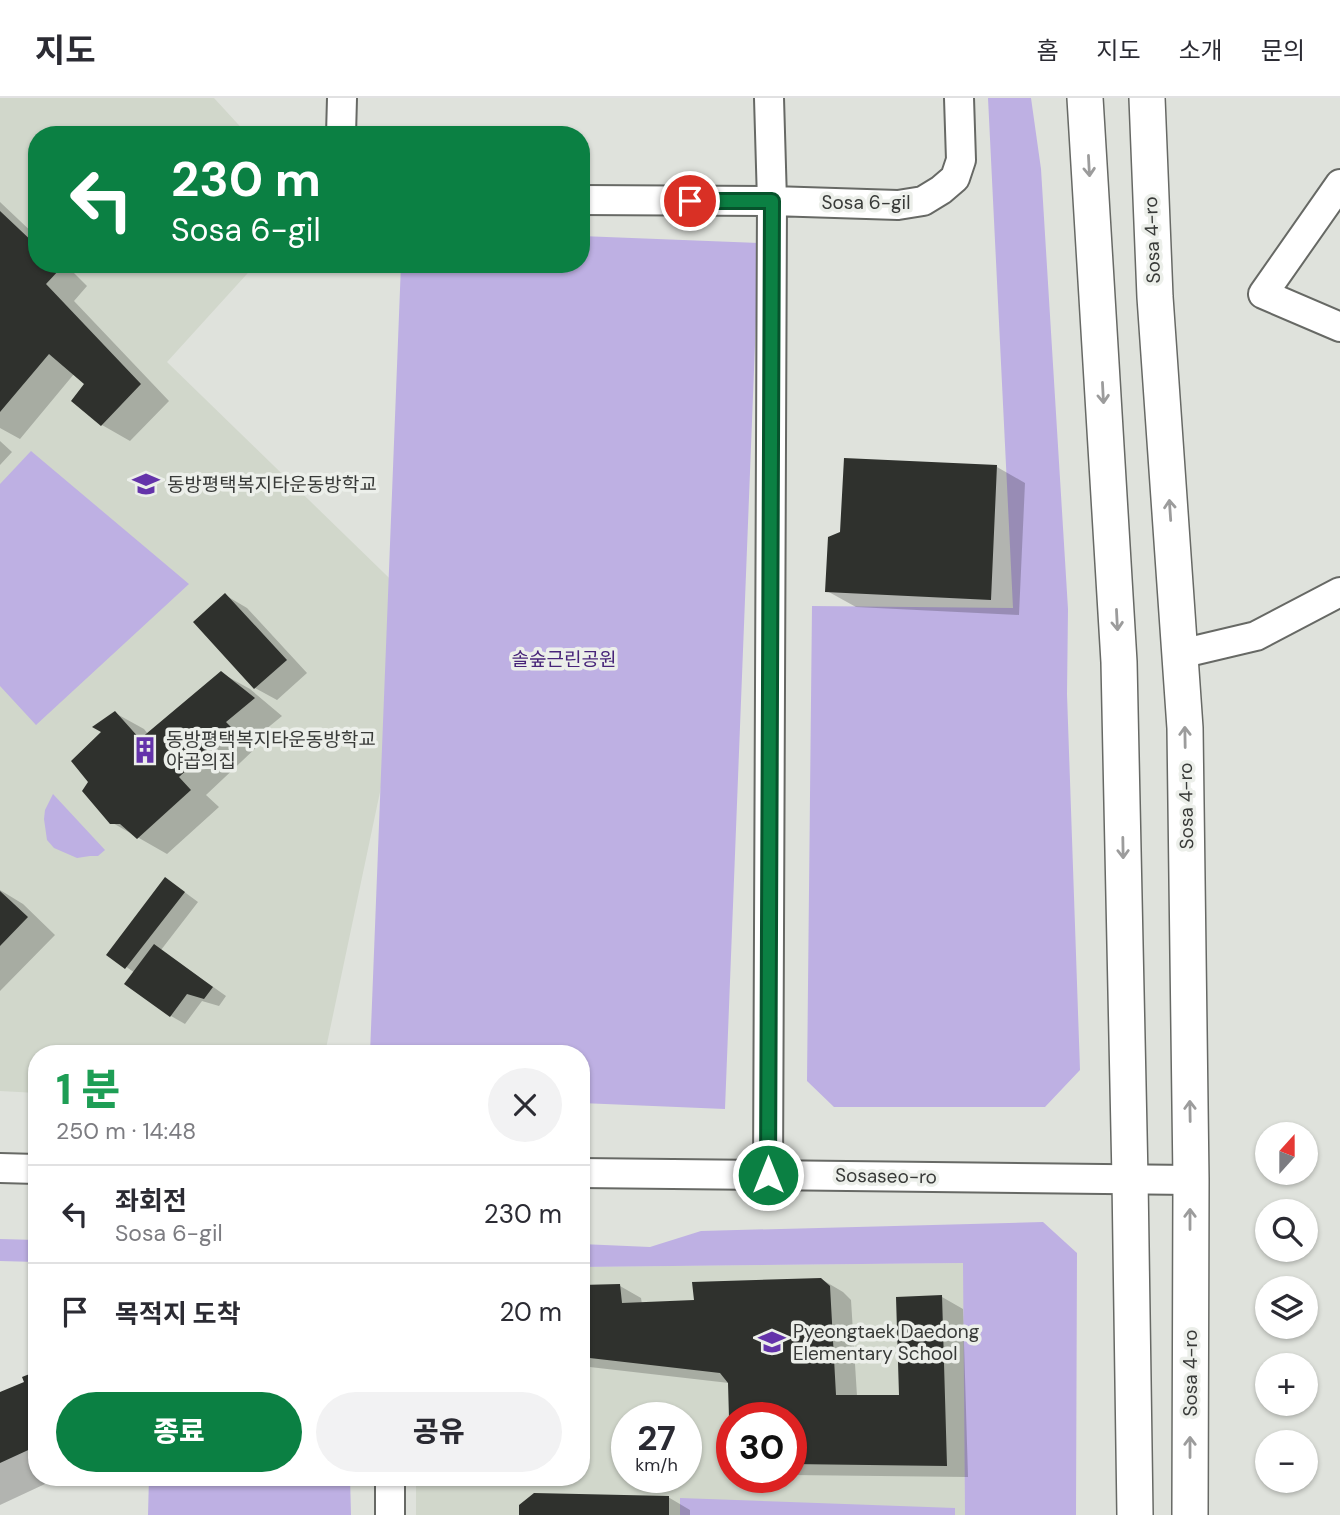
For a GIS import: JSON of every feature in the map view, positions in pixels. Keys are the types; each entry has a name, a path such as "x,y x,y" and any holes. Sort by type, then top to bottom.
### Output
{"main road":[{"path":"1085,98 1119,662 1135,1515"},
{"name":"Sosa 4-ro","path":"1147,98 1155,297 1185,728 1191,1180 1190,1515"}],"street":[{"path":"341,126 342,98"},
{"path":"768,1175 772,201 769,98"},
{"name":"Sosa 6-gil","path":"590,200 898,205 923,201 955,178 961,160 959,98"},
{"path":"1340,184 1263,294 1340,327"},
{"path":"1180,654 1256,636 1340,592"},
{"path":"0,1168 28,1169"},
{"name":"Sosaseo-ro","path":"590,1173 1191,1180"},
{"path":"390,1486 390,1515"}],"shaded area":[{"name":"동방평택복지타운동방학교","path":"0,98 214,98 240,126 28,126 28,273 248,273 167,362 419,607 327,1045 28,1045 28,1093 0,1091"},
{"name":"Pyeongtaek Daedong Elementary School","path":"964,1263 965,1515 416,1515 416,1486 590,1486 590,1267"}],"green space":[{"path":"988,98 1031,98 1041,169 1068,609 1067,694 1080,1070 1045,1107 834,1107 807,1081 812,606 1013,608"},
{"name":"솔숲근린공원","path":"590,236 759,243 725,1109 590,1103 590,1045 370,1045 401,273 590,273"},
{"path":"31,451 189,584 36,725 0,686 0,484"},
{"path":"53,794 105,850 98,856 77,858 54,848 47,840 45,810"},
{"path":"1043,1222 1077,1253 1076,1515 965,1515 963,1263 590,1267 590,1244 650,1247 701,1231"},
{"path":"0,1239 28,1240 28,1262 0,1261"},
{"path":"149,1486 350,1486 351,1515 148,1515"},
{"path":"680,1498 955,1508 955,1515 680,1515"}],"building":[{"path":"0,211 28,237 28,273 56,273 46,284 141,384 101,426 71,401 84,384 49,354 0,412"},
{"path":"844,458 997,465 991,600 825,592 828,537 840,532"},
{"path":"225,593 287,660 254,689 193,622"},
{"name":"동방평택복지타운동방학교 야곱의집","path":"221,671 255,698 226,722 232,728 179,777 191,790 137,839 120,824 110,824 82,791 88,782 71,761 101,732 92,727 115,711 140,739"},
{"path":"165,877 185,892 125,969 106,955"},
{"path":"0,891 28,917 0,946"},
{"path":"154,944 213,987 204,999 187,994 170,1017 124,984"},
{"path":"821,1278 830,1286 836,1395 899,1395 896,1297 942,1295 947,1466 807,1464 807,1402 729,1402 728,1383 720,1373 590,1358 590,1285 620,1284 622,1303 694,1300 692,1282"},
{"path":"28,1375 28,1450 0,1463 0,1392 24,1382 22,1377"},
{"path":"534,1493 669,1496 669,1515 519,1515 519,1505"}],"place":[{"name":"동방평택복지타운동방학교","path":"146,484"},
{"name":"동방평택복지타운동방학교 야곱의집","path":"145,750"},
{"name":"Pyeongtaek Daedong Elementary School","path":"772,1342"}],"route":[{"path":"690,201 772,201 768,1175"}]}
